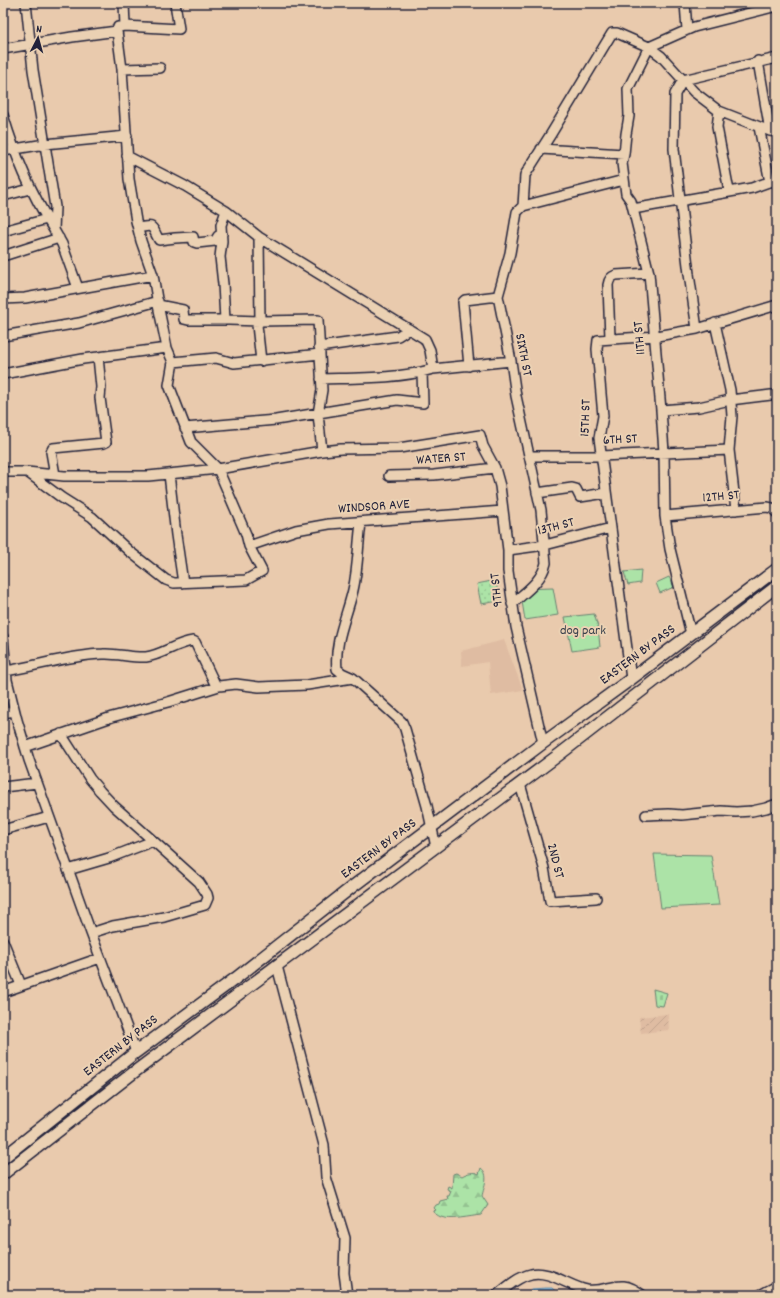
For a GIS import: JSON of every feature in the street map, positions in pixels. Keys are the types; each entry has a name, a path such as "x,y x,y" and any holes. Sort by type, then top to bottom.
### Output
{"main road":[{"name":"EASTERN BY PASS","path":"3,1158 136,1052 236,978 352,887 543,743 631,680 777,569"},
{"name":"EASTERN BY PASS","path":"3,1174 133,1073 520,784 777,586"}],"street":[{"path":"26,3 33,70 55,207 54,230"},
{"path":"27,472 62,498 92,517 129,551 166,580 174,583 183,583 246,580 262,571 249,546 246,534 218,469 191,442 169,385 173,362 167,348 154,275 138,228 129,179 122,68 121,28 124,3"},
{"path":"3,49 121,28 179,29 175,3"},
{"path":"685,3 687,30"},
{"path":"649,47 687,30 759,6 777,6"},
{"path":"624,180 523,206 525,175 612,33 617,33 649,47 661,56 694,92 718,111 774,132"},
{"name":"11TH ST","path":"649,47 628,89 629,116 622,163 626,194 631,201 649,273 664,452 666,516 670,549 691,634"},
{"path":"698,329 689,274 674,149 675,94 683,80 758,61 777,58"},
{"path":"758,61 774,132"},
{"path":"122,68 160,68"},
{"path":"718,111 717,127 729,191"},
{"path":"3,115 13,148 30,189 59,238 78,288"},
{"path":"633,209 752,188 774,181 760,127"},
{"path":"3,151 13,148 45,144 127,136"},
{"path":"542,149 624,154"},
{"path":"127,156 185,186 226,211 259,237 425,339 430,350 433,369"},
{"path":"3,196 30,189"},
{"name":"SIXTH ST","path":"512,604 544,572 546,563 541,510 516,396 511,361 498,296 510,253 517,212 523,206"},
{"path":"225,320 220,258 222,234 221,225 226,211"},
{"path":"3,231 47,219"},
{"path":"138,228 150,226 154,229 159,240 193,237 194,242 197,243 215,241 218,236 222,234"},
{"path":"259,237 260,322 257,325 261,361"},
{"path":"3,256 59,238"},
{"path":"649,273 616,275 612,276 609,280 610,338 657,336 698,329 777,305"},
{"path":"3,299 25,298 154,275"},
{"path":"469,366 463,304 465,300 498,296"},
{"path":"3,336 79,323 158,303 183,310 184,318 188,320 260,322 318,320 322,390 318,414 322,451 218,469 148,476 124,477 3,472"},
{"path":"715,323 730,390 732,416 729,450 736,510"},
{"path":"173,362 216,358 234,363 261,361 398,336 409,329"},
{"name":"15TH ST","path":"610,338 598,340 597,343 603,416 599,438 631,680"},
{"path":"3,374 98,357 167,348"},
{"path":"55,475 51,452 53,448 106,442 100,398 101,386 98,357"},
{"path":"321,379 378,377 422,372 433,369 511,361"},
{"path":"185,428 276,420 397,400 422,402 422,372"},
{"path":"661,410 699,407 730,400 771,395"},
{"name":"9TH ST","path":"322,451 341,449 399,448 480,435 483,446 495,468 503,500 512,604 543,743"},
{"name":"6TH ST","path":"529,456 601,456 729,450"},
{"name":"WATER ST","path":"389,476 434,475 495,468"},
{"path":"169,474 183,583"},
{"path":"537,493 572,488 576,489 580,497 606,494"},
{"name":"12TH ST","path":"666,516 767,507 772,508 777,513"},
{"name":"WINDSOR AVE","path":"249,546 296,530 328,524 361,523 503,511"},
{"path":"361,523 353,588 338,644 336,660 337,669 353,678 402,722 418,772 436,847"},
{"name":"13TH ST","path":"508,550 545,545 611,528"},
{"path":"3,637 5,681 25,747 100,958 136,1052"},
{"path":"5,671 102,654 146,657 192,641 195,642 216,686"},
{"path":"25,747 112,717 168,702 216,686 236,684 259,687 307,684 353,678"},
{"path":"3,713 14,711"},
{"path":"61,734 90,779 100,791 199,882 207,894 208,902 205,905 164,917 113,926 91,933"},
{"path":"3,787 37,783"},
{"name":"2ND ST","path":"520,784 544,868 550,900 596,898"},
{"path":"646,815 682,815 721,811 752,811 777,804"},
{"path":"3,830 49,817"},
{"path":"68,870 108,858 153,841"},
{"path":"3,941 21,986"},
{"path":"3,992 100,958"},
{"path":"277,966 324,1145 326,1177 345,1238 344,1273 347,1295"},
{"path":"497,1295 509,1285 532,1273 539,1273 553,1277 585,1289 593,1290 620,1285 628,1286 635,1289 642,1295"},
{"path":"760,1295 777,1286"}],"shaded area":[{"path":"504,640 523,690 491,695 488,662 462,666 461,651"},
{"path":"668,1014 669,1030 641,1033 639,1017"}],"green space":[{"path":"641,570 640,583 628,585 624,572"},
{"path":"669,577 674,587 660,593 656,583"},
{"path":"496,580 499,601 481,604 477,584"},
{"path":"553,588 558,615 525,620 520,589"},
{"name":"dog park","path":"594,614 598,627 600,647 572,651 565,617"},
{"path":"654,854 711,855 719,905 661,908"},
{"path":"653,989 667,993 663,1006 655,1005"},
{"path":"481,1168 486,1177 482,1196 488,1205 481,1215 450,1219 440,1217 433,1212 436,1210 434,1208 440,1201 448,1199 447,1196 449,1196 451,1191 447,1189 448,1186 452,1188 453,1174 456,1173 462,1176 470,1173 479,1174"}],"water":[{"path":"552,1288 560,1295 523,1295 532,1289"}]}
